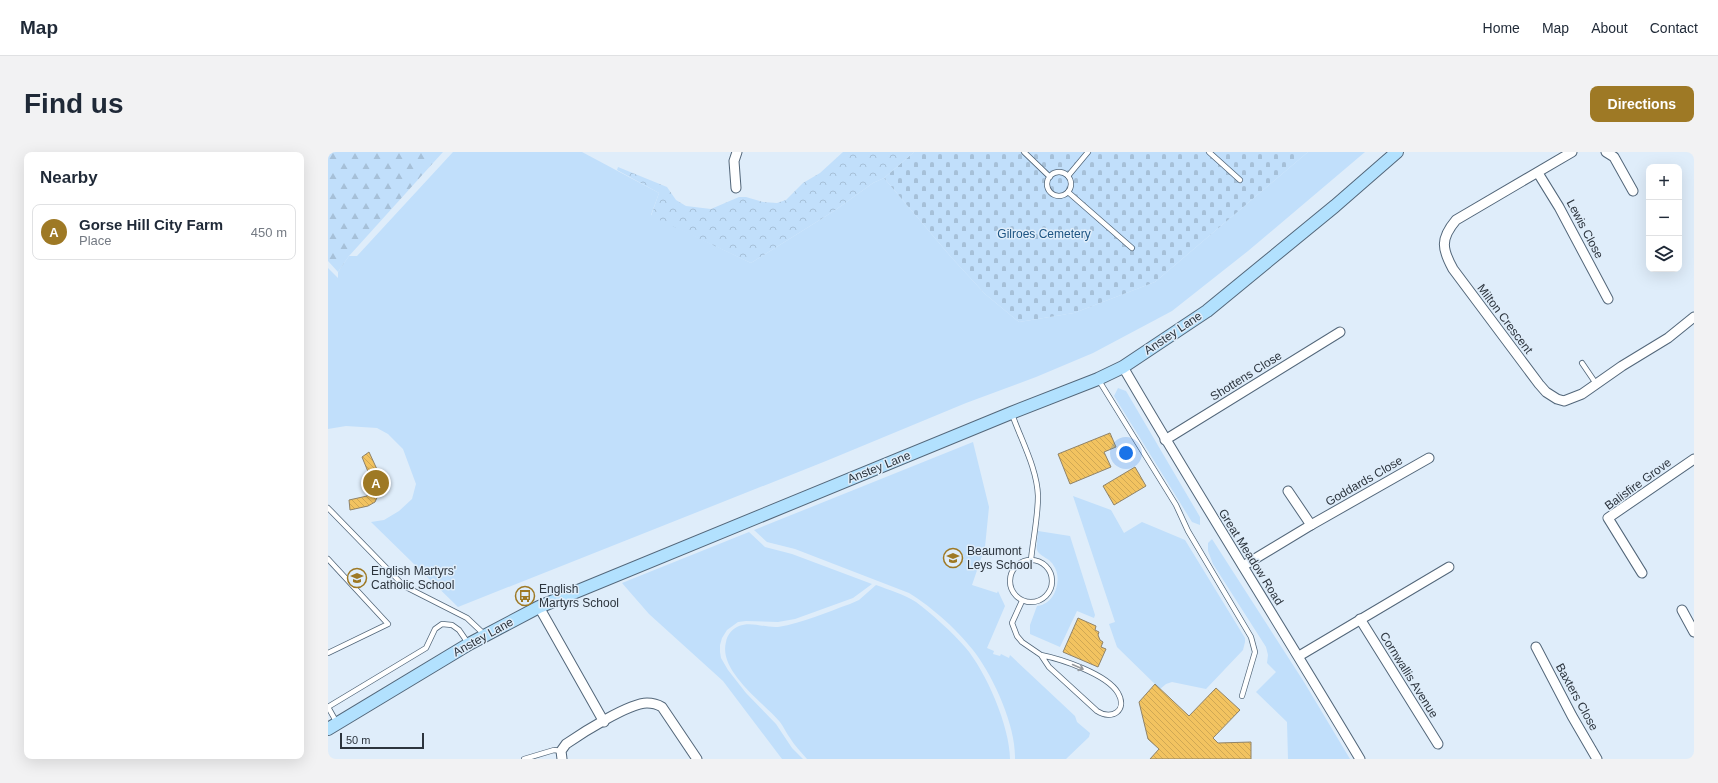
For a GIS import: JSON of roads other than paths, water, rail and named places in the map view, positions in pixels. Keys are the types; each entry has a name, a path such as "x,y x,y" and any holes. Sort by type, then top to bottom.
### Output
{"main road":[{"name":"Anstey Lane","path":"332,727 469,644 539,607 1011,413 1098,380 1124,367 1207,311 1335,206 1397,152"}],"street":[{"path":"736,188 734,161 737,152"},
{"name":"Milton Crescent","path":"1572,152 1456,220 1448,230 1444,243 1445,255 1453,269 1546,392 1557,399 1564,401 1582,394 1597,385 1622,366 1668,338 1694,316"},
{"path":"1606,152 1614,158 1633,191"},
{"name":"Lewis Close","path":"1538,173 1559,206 1608,299"},
{"name":"Shottens Close","path":"1166,440 1340,332"},
{"name":"Great Meadow Road","path":"1124,367 1166,440 1242,566 1299,656 1360,759"},
{"name":"Goddards Close","path":"1242,566 1429,458"},
{"name":"Balisfire Grove","path":"1642,573 1608,518 1694,459"},
{"path":"1288,491 1311,525"},
{"path":"1299,656 1449,567"},
{"path":"539,607 604,722"},
{"path":"1682,610 1694,632"},
{"name":"Cornwallis Avenue","path":"1360,619 1438,744"},
{"name":"Baxters Close","path":"1536,647 1572,716 1597,759"},
{"path":"561,755 566,744 604,722 636,705 655,703 662,707 697,759"}],"lane":[{"path":"1024,152 1050,177"},
{"path":"1068,176 1088,152"},
{"path":"1209,152 1240,180"},
{"path":"1057,173 1068,176 1071,183 1068,192 1060,196 1050,192 1048,184 1050,177 1057,173"},
{"path":"1068,192 1132,248"},
{"path":"1582,363 1597,385"},
{"path":"1098,380 1176,505 1188,531 1251,637 1255,652 1242,696"},
{"path":"1011,413 1030,463 1038,496 1031,560"},
{"path":"328,508 404,586 467,618 486,635"},
{"path":"328,559 388,624 328,653"},
{"path":"1031,560 1041,562 1050,572 1052,585 1046,597 1040,601 1033,603 1022,601 1014,594 1011,588 1011,574 1020,563 1031,560"},
{"path":"1022,601 1012,623 1022,642 1041,655 1049,667 1097,711 1103,715 1110,716 1116,713 1120,708 1122,701 1118,692 1111,685 1099,677 1057,658 1041,655"},
{"path":"332,727 328,707 426,648 435,628 442,624 452,625 459,630 469,644"},
{"path":"524,759 554,750 561,755"}],"place":[{"name":"Gorse Hill City Farm","path":"376,483"},
{"name":"Beaumont Leys School","path":"953,558"},
{"name":"English Martyrs' Catholic School","path":"357,578"},
{"name":"English Martyrs School","path":"525,596"}],"park label":[{"name":"Gilroes Cemetery","path":"1044,234"}]}
